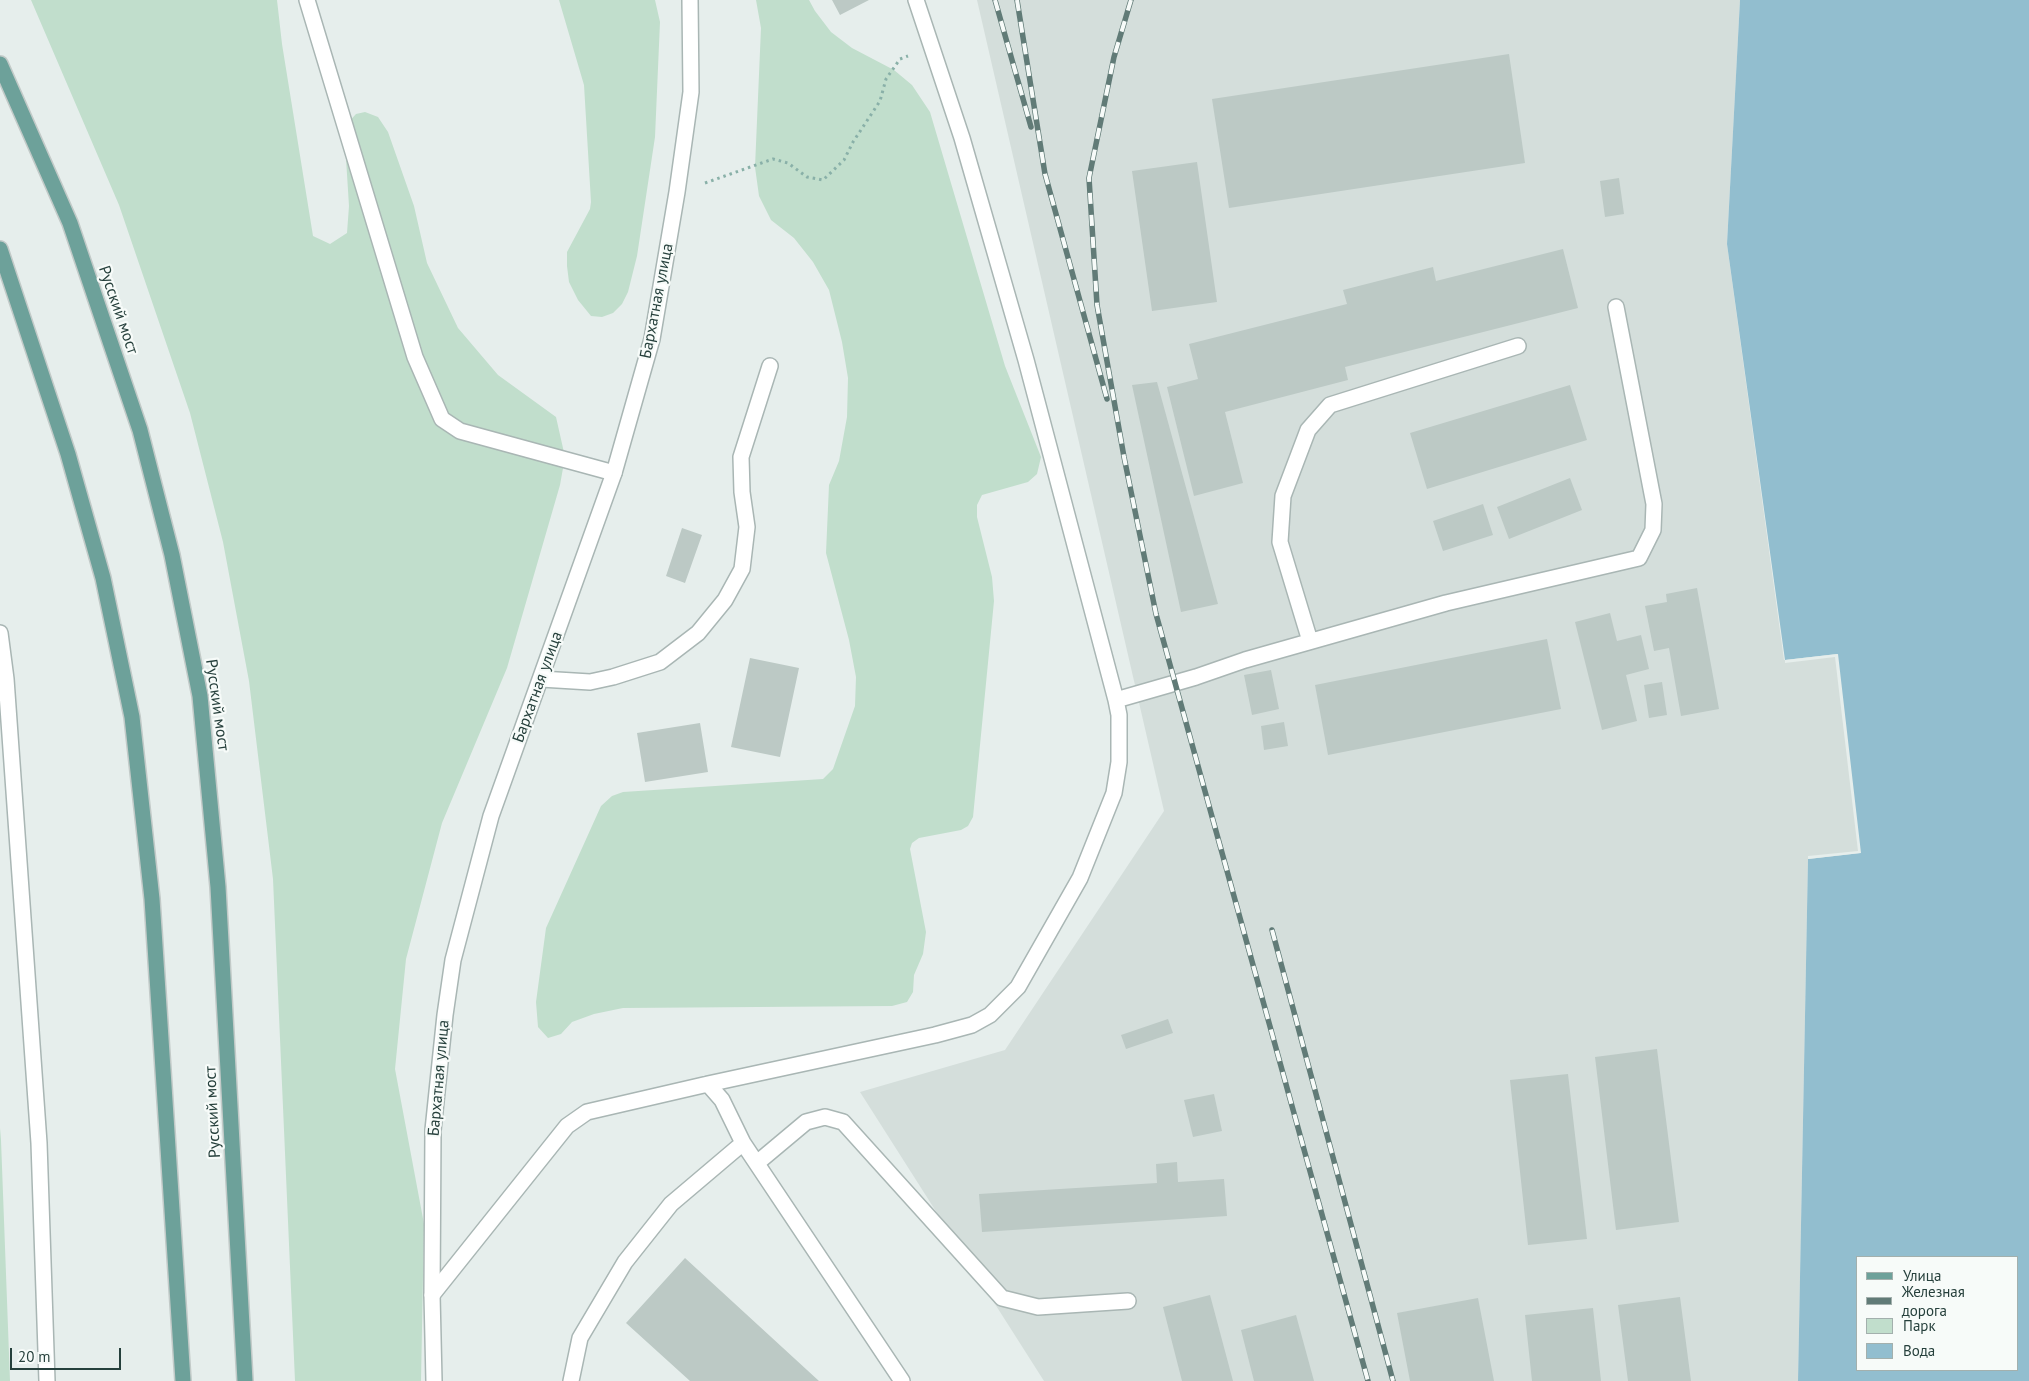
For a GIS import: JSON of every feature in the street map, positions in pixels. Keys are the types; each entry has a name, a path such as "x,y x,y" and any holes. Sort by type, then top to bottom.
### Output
{"main road":[{"name":"Русский мост","path":"0,64 70,223 140,430 172,555 200,696 218,887 245,1381"},
{"path":"0,250 68,454 103,578 132,717 152,899 183,1381"}],"street":[{"path":"307,0 415,357 442,418 460,431 614,473"},
{"name":"Бархатная улица","path":"434,1381 432,1295 433,1130 445,1015 453,960 491,816 614,473 652,339 678,192 691,92 690,0"},
{"path":"432,1295 567,1126 587,1112 935,1035 972,1025 990,1015 1018,987 1080,878 1114,793 1119,762 1119,715 1116,700 1020,342 962,138 916,0"},
{"path":"1116,700 1310,641 1446,603 1639,558 1653,530 1654,504 1616,307"},
{"path":"1310,641 1280,542 1283,496 1308,430 1330,405 1518,346"},
{"path":"540,680 590,682 613,677 660,662 698,633 726,600 742,569 748,527 742,492 741,458 770,366"},
{"path":"0,633 6,679 38,1143 47,1381"},
{"path":"708,1084 722,1100 743,1143 902,1381"},
{"path":"757,1163 806,1122 826,1117 843,1122 1002,1298 1038,1307 1128,1301"},
{"path":"571,1381 580,1338 631,1255 671,1204 743,1143"}],"path":[{"path":"678,192 773,159 788,163 807,177 824,180 844,160 853,142 880,101 886,79 900,59 931,45"}],"shaded area":[{"path":"977,0 1740,0 1727,244 1784,660 1838,654 1861,853 1808,859 1798,1381 1044,1381 860,1092 1005,1050 1164,811"}],"green space":[{"path":"31,0 277,0 282,44 313,236 330,244 347,233 349,206 344,127 356,114 365,112 378,117 388,132 414,206 427,263 458,328 498,375 556,417 565,457 560,485 507,668 442,823 406,959 395,1069 424,1224 421,1381 295,1381 273,879 249,681 223,542 190,413 119,205"},
{"path":"559,0 655,0 660,22 655,137 637,256 628,292 622,304 613,313 602,317 591,316 578,300 569,282 567,252 590,209 591,202 584,85"},
{"path":"756,0 809,0 831,32 852,48 894,70 912,85 930,112 1005,366 1041,457 1037,474 1028,482 982,495 977,505 977,517 992,577 994,601 973,817 968,826 961,830 919,838 912,843 910,849 926,932 923,954 914,975 913,992 907,1002 892,1006 623,1008 594,1014 572,1022 561,1034 548,1038 538,1027 536,1002 546,928 601,806 612,796 623,792 823,779 833,769 855,706 856,677 849,640 826,553 829,485 839,461 847,417 848,378 842,342 829,290 813,262 794,238 771,220 759,196 755,167 761,28"},
{"path":"0,1128 1,1140 10,1381 0,1381"}],"water":[{"path":"1740,0 2029,0 2029,1381 1798,1381 1808,859 1860,853 1837,654 1785,660 1727,244"}],"pier":[{"path":"1838,654 1861,853 1808,859 1808,856 1858,851 1835,657 1785,663 1785,660"}],"building":[{"path":"832,0 869,0 840,15"},
{"path":"1509,54 1525,163 1229,208 1212,99"},
{"path":"1197,162 1217,302 1152,311 1132,171"},
{"path":"1619,178 1624,214 1605,217 1600,181"},
{"path":"1563,249 1578,308 1345,367 1348,380 1225,412 1243,483 1194,496 1167,387 1198,379 1189,344 1347,304 1343,290 1433,267 1436,281"},
{"path":"1157,382 1218,604 1181,612 1132,385"},
{"path":"1570,385 1587,440 1427,489 1410,433"},
{"path":"1570,478 1582,510 1509,539 1497,507"},
{"path":"1483,504 1493,535 1443,551 1433,521"},
{"path":"682,528 702,535 685,583 666,576"},
{"path":"1697,588 1719,709 1681,716 1669,648 1654,651 1645,606 1667,602 1666,594"},
{"path":"1610,613 1617,641 1641,635 1649,669 1626,675 1637,721 1602,730 1575,622"},
{"path":"1547,639 1561,709 1328,755 1315,685"},
{"path":"750,658 799,668 780,757 731,747"},
{"path":"1271,670 1279,709 1252,715 1244,675"},
{"path":"1662,682 1667,715 1649,718 1644,685"},
{"path":"1284,722 1288,746 1264,750 1261,726"},
{"path":"700,723 708,772 645,782 637,733"},
{"path":"1168,1019 1173,1033 1126,1049 1121,1035"},
{"path":"1657,1049 1679,1222 1616,1230 1595,1057"},
{"path":"1568,1074 1587,1239 1528,1245 1510,1080"},
{"path":"1214,1094 1222,1131 1193,1137 1184,1100"},
{"path":"1177,1162 1178,1182 1224,1179 1227,1216 982,1232 979,1194 1157,1183 1156,1164"},
{"path":"685,1258 819,1381 690,1381 626,1323"},
{"path":"1210,1295 1233,1381 1182,1381 1163,1307"},
{"path":"1680,1297 1691,1381 1628,1381 1618,1305"},
{"path":"1478,1298 1494,1381 1410,1381 1397,1313"},
{"path":"1593,1308 1601,1381 1532,1381 1525,1315"},
{"path":"1296,1315 1314,1381 1254,1381 1241,1330"}],"railway":[{"path":"995,0 1031,127"},
{"path":"1017,0 1045,174 1107,399"},
{"path":"1131,0 1114,57 1089,178 1097,305 1124,457 1156,614 1368,1381"},
{"path":"1272,930 1393,1381"}]}
